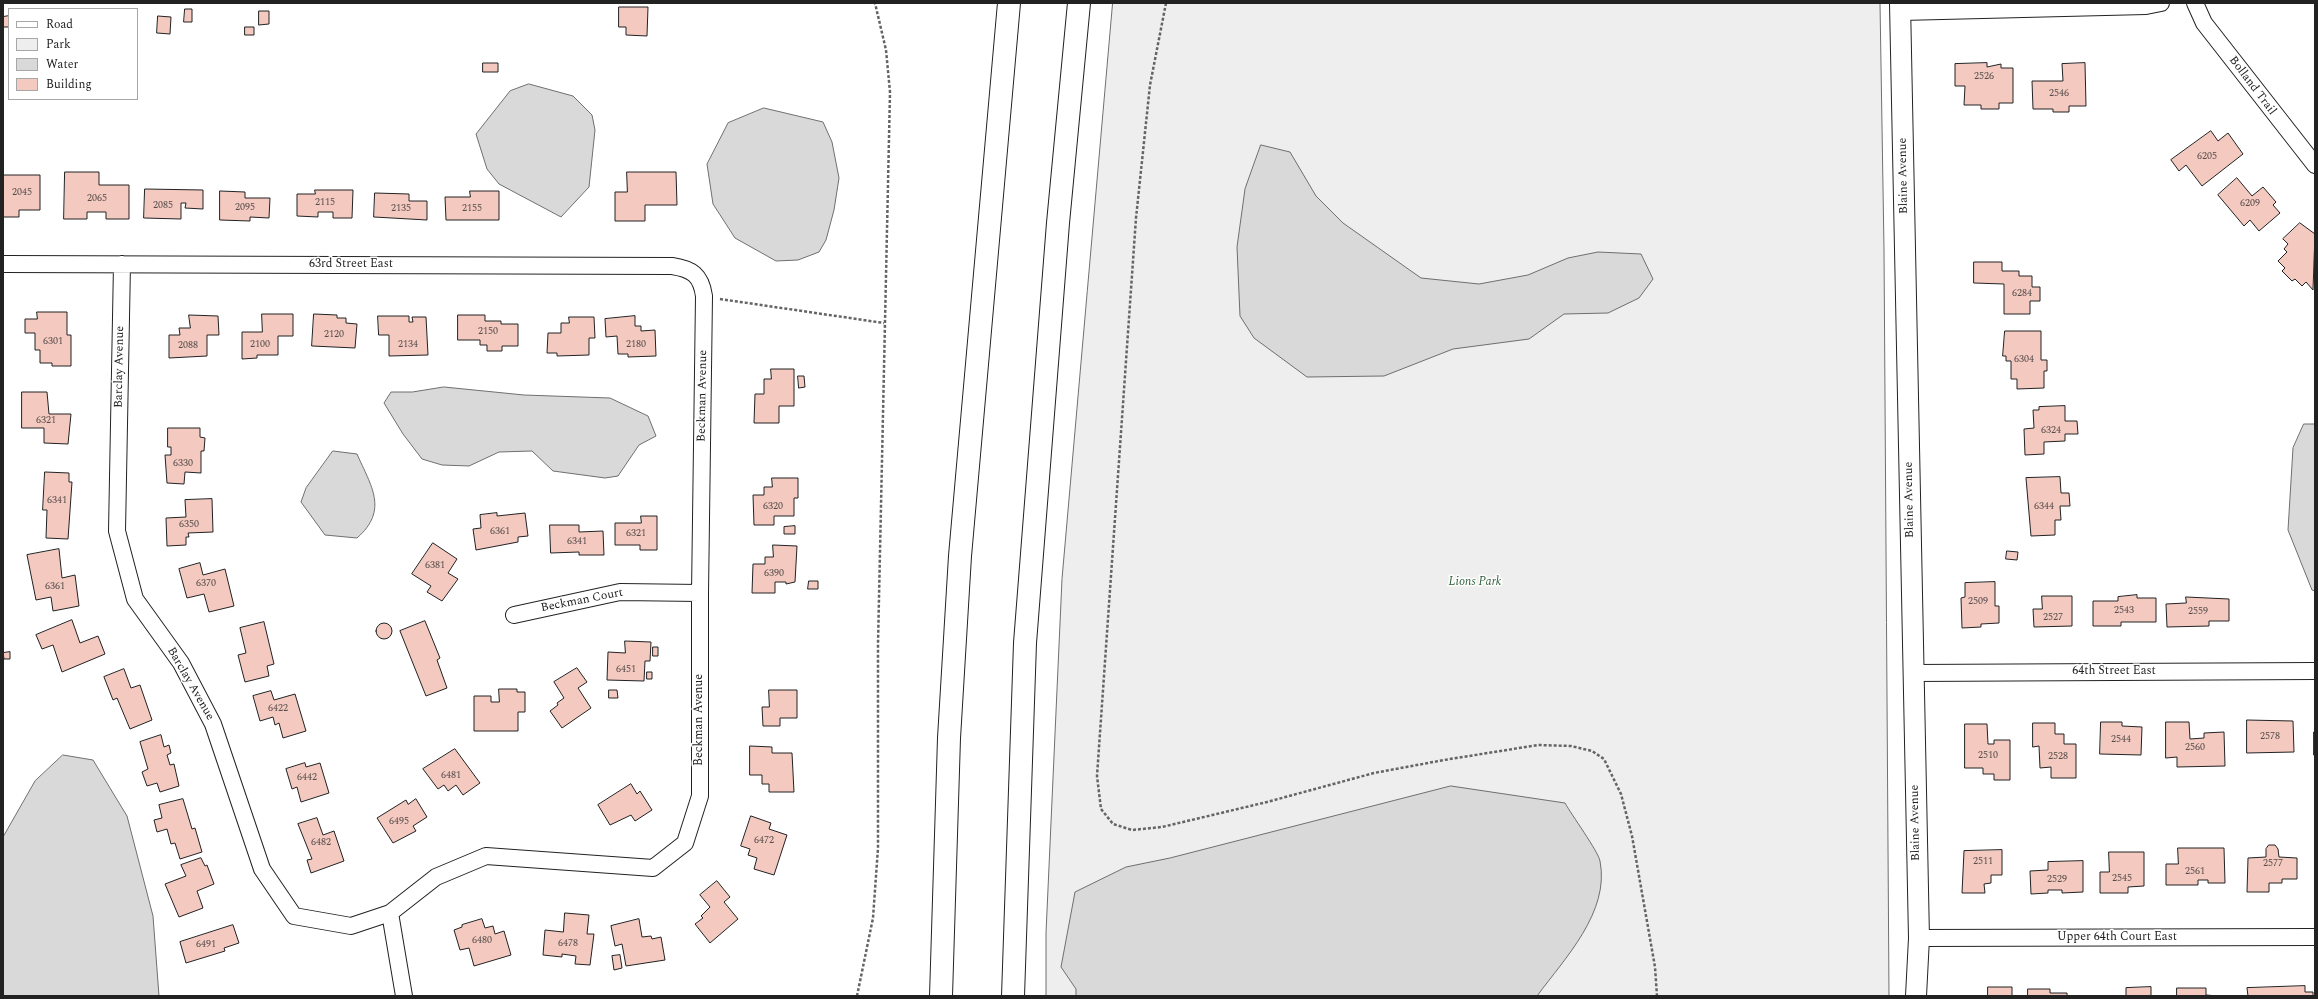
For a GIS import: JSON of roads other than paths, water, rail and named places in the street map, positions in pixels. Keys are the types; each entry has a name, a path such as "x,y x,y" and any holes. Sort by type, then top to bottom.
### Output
{"highway":[{"path":"941,996 949,738 960,556 1009,3"},
{"path":"1013,996 1025,644 1058,223 1079,3"}],"street":[{"path":"1900,7 2146,6 2161,3"},
{"name":"Bolland Trail","path":"2195,3 2204,23 2315,165"},
{"name":"Blaine Avenue","path":"1900,7 1919,938 1916,996"},
{"name":"63rd Street East","path":"3,264 672,266 687,268 697,275"},
{"name":"Barclay Avenue","path":"122,264 117,531 135,599 181,663 213,724 262,869 294,916 351,926 390,913"},
{"name":"Beckman Avenue","path":"390,913 436,877 486,856 653,868 685,843 700,796 700,593 704,296 702,284 697,275"},
{"name":"Beckman Court","path":"514,615 620,592 700,593"},
{"name":"64th Street East","path":"1913,673 2315,671"},
{"path":"390,913 404,996"},
{"name":"Upper 64th Court East","path":"1919,938 2315,937"}],"water":[{"path":"529,84 573,96 592,115 595,130 589,187 561,217 499,184 487,169 476,134 510,91"},
{"path":"764,108 823,122 832,142 839,178 834,210 826,240 819,252 798,260 776,261 735,238 713,204 707,164 728,123"},
{"path":"1261,145 1290,152 1316,196 1343,223 1421,278 1479,284 1528,275 1568,258 1598,252 1641,254 1653,279 1639,298 1608,313 1564,314 1529,339 1453,349 1384,376 1307,377 1254,338 1240,316 1237,247 1245,189"},
{"path":"444,387 524,395 610,398 648,416 656,436 639,445 618,476 605,478 553,471 532,451 499,452 469,466 442,465 422,459 403,434 384,403 391,392 412,392"},
{"path":"2304,424 2315,424 2315,591 2312,590 2288,530 2293,448"},
{"path":"333,451 357,454 372,487 375,508 367,528 357,538 325,535 301,502 306,488"},
{"path":"63,755 93,760 127,816 153,916 159,996 3,996 3,837 35,781"},
{"path":"1451,786 1565,803 1598,856 1600,861 1601,880 1598,898 1592,916 1572,950 1537,996 1076,996 1076,989 1061,967 1075,892 1126,867 1170,858"}],"park label":[{"name":"Lions Park","path":"1475,583"}]}
